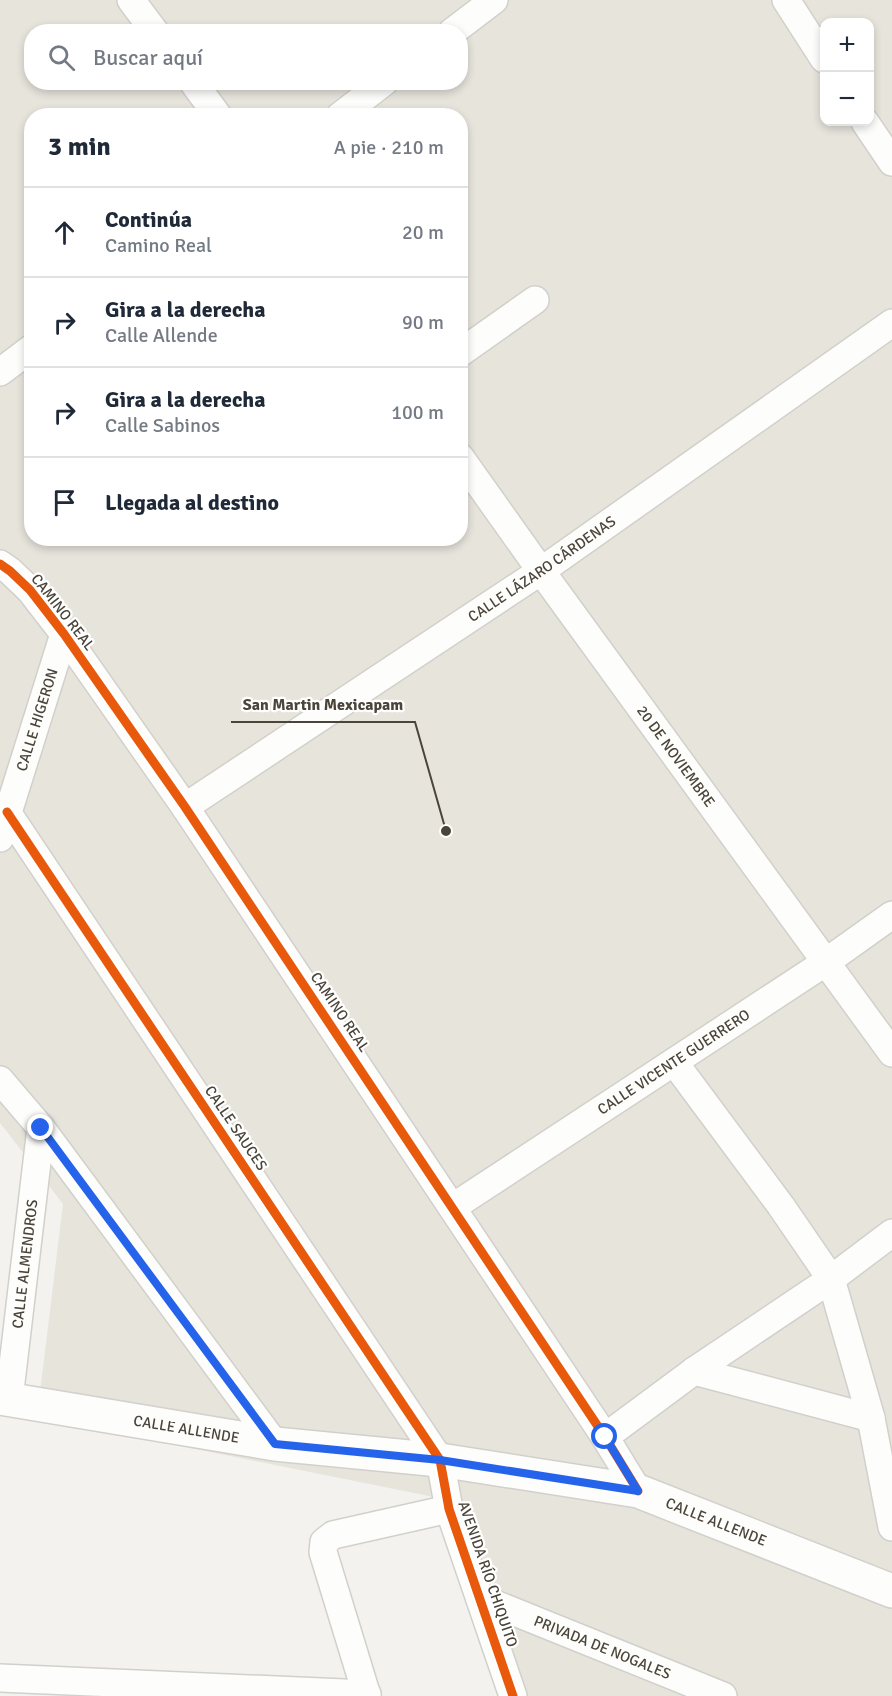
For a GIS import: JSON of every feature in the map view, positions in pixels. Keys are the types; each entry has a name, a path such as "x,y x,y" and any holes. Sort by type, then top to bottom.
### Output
{"street":[{"path":"131,0 149,24"},
{"path":"462,24 494,0"},
{"path":"786,0 820,51"},
{"path":"199,90 212,108"},
{"path":"350,108 374,90"},
{"path":"868,126 892,162"},
{"path":"468,347 535,300"},
{"name":"CALLE LÁZARO CÁRDENAS","path":"185,807 541,571 892,323"},
{"path":"0,372 24,354"},
{"name":"20 DE NOVIEMBRE","path":"468,468 892,1053"},
{"name":"CAMINO REAL","path":"0,564 30,590 64,634 185,807 453,1207 605,1437 638,1491"},
{"name":"CALLE HIGERON","path":"4,825 64,634"},
{"name":"CALLE SAUCES","path":"4,825 440,1460"},
{"name":"CALLE VICENTE GUERRERO","path":"453,1207 826,962 892,915"},
{"path":"674,1062 781,1206 831,1279 871,1418 892,1527"},
{"path":"0,1080 41,1128 275,1444"},
{"name":"CALLE ALMENDROS","path":"5,1398 41,1128"},
{"path":"605,1437 694,1371 831,1279 892,1233"},
{"path":"694,1371 871,1418"},
{"name":"CALLE ALLENDE","path":"5,1398 275,1444 440,1460 638,1491 892,1591"},
{"name":"AVENIDA RÍO CHIQUITO","path":"440,1460 449,1509 513,1696"},
{"path":"0,1678 367,1695 322,1552 324,1542 333,1535 449,1509"},
{"name":"PRIVADA DE NOGALES","path":"480,1598 723,1696"}],"shaded area":[{"path":"0,0 892,0 892,1696 515,1696 434,1497 37,1417 63,1204 0,1123"}],"cycle path":[{"path":"0,564 30,590 64,634 185,807 605,1437 638,1491"},
{"path":"7,812 440,1460 449,1509 513,1696"}],"place":[{"name":"San Martin Mexicapam","path":"446,831"}],"route":[{"path":"41,1128 275,1444 440,1460 638,1491 605,1437"}]}
